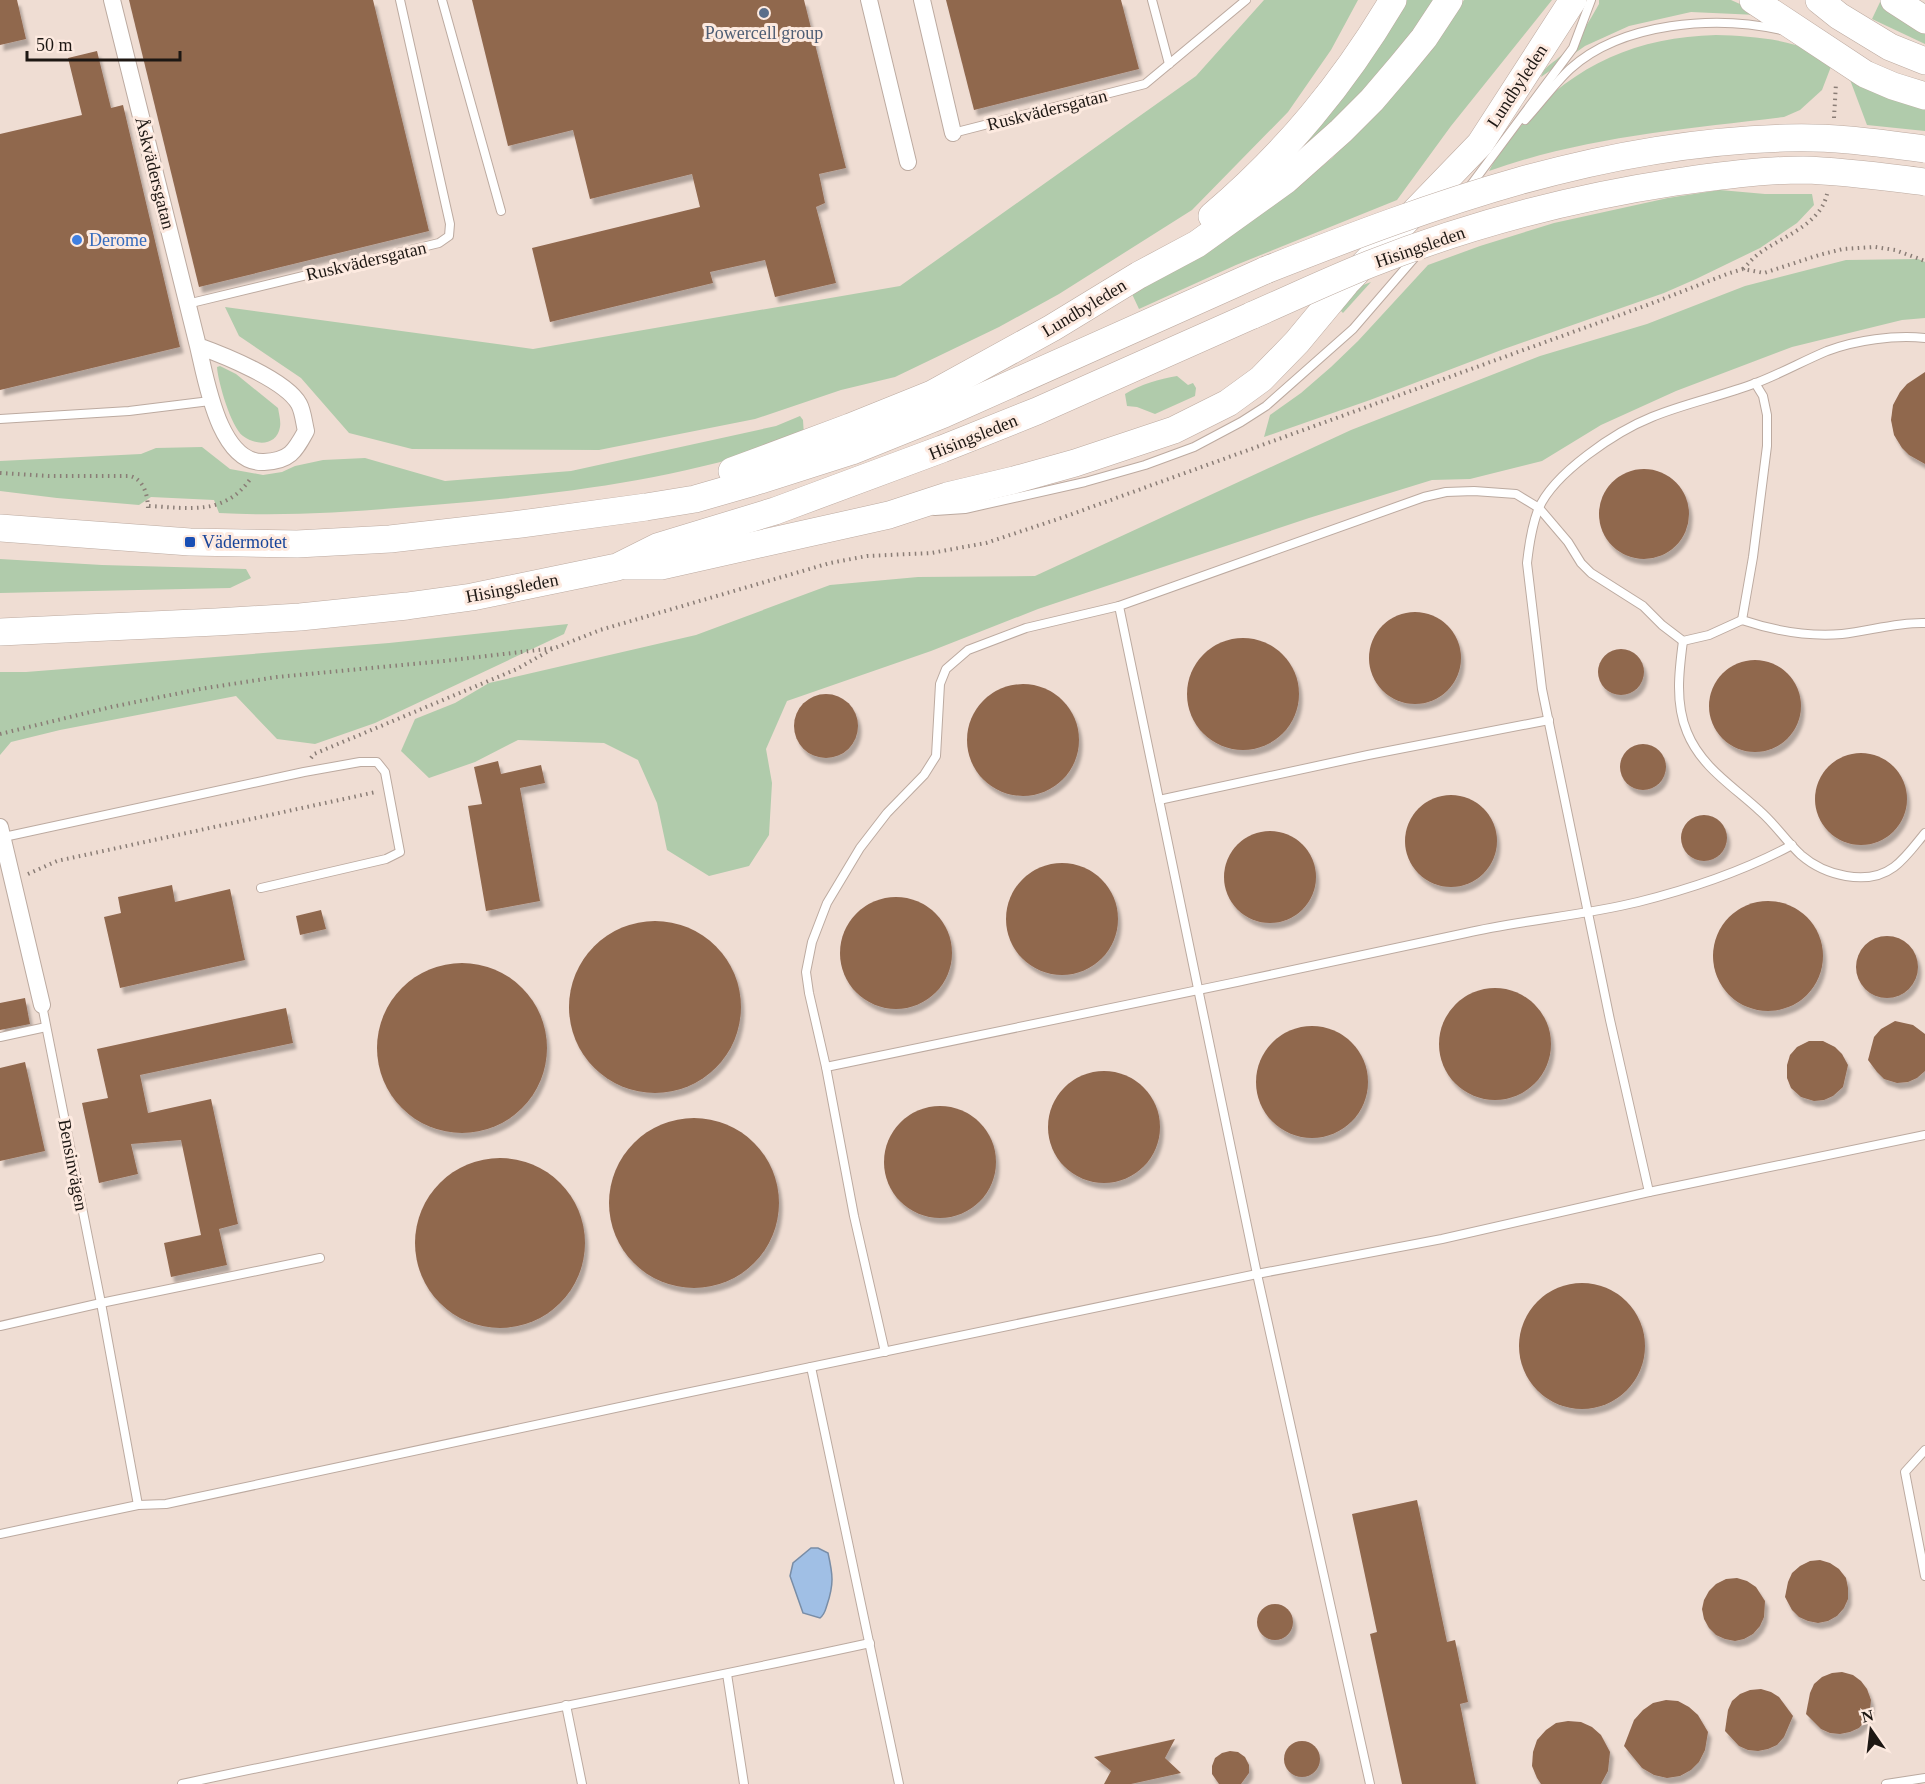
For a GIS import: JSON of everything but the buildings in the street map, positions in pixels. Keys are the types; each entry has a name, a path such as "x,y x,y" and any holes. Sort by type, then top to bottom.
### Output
{"highway":[{"path":"1139,275 1213,215 1282,150 1311,119 1370,39 1393,0"},
{"name":"Lundbyleden","path":"646,507 689,488 850,428 932,394 1197,244 1286,180 1326,145 1372,100 1401,66 1424,38 1449,0"},
{"name":"Lundbyleden","path":"617,567 662,566 889,515 953,494 1075,463 1174,430 1228,403 1261,379 1297,342 1346,283 1480,144 1573,0"},
{"path":"1753,0 1866,74 1893,86 1925,96"},
{"path":"1788,0 1840,40 1898,73 1925,81"},
{"path":"1819,0 1839,16 1890,47 1925,61"},
{"path":"1894,0 1925,20"},
{"name":"Hisingsleden","path":"0,528 190,542 297,544 402,538 521,524 646,507 705,496 852,451 1003,389 1266,270 1369,229 1474,194 1564,168 1642,151 1720,141 1788,138 1867,142 1925,149"},
{"name":"Hisingsleden","path":"0,632 300,617 407,606 472,597 617,567 657,547 775,511 942,450 1037,411 1370,264 1487,224 1571,201 1647,186 1725,175 1803,170 1925,182"}],"street":[{"name":"Åskvädersgatan","path":"112,0 210,401 227,439 248,459 257,462"},
{"path":"869,0 908,162"},
{"name":"Ruskvädersgatan","path":"922,0 954,133"},
{"path":"198,346 232,358 280,385 299,403 306,431 294,452 274,461 257,462"},
{"name":"Bensinvägen","path":"2,832 42,1005"}],"lane":[{"name":"Ruskvädersgatan","path":"187,304 439,243 448,236 450,224 400,0"},
{"path":"442,0 501,211"},
{"path":"1152,0 1169,64"},
{"name":"Ruskvädersgatan","path":"954,133 1145,84 1246,0"},
{"path":"1450,214 1573,48 1591,0"},
{"path":"1483,168 1571,68 1595,52 1621,40 1657,29 1700,22 1738,23 1809,37"},
{"path":"889,515 965,509 1145,465 1194,447 1266,406 1319,361 1353,329 1436,232"},
{"path":"1649,1192 1610,1020 1542,689 1527,563 1529,544 1539,508 1552,486 1587,455 1621,432 1651,417 1755,383 1828,351 1888,338 1925,338"},
{"path":"1742,620 1753,557 1767,446 1767,415 1763,396 1755,383"},
{"path":"0,419 129,411 210,401"},
{"path":"885,1352 854,1216 806,972 812,942 827,903 860,848 887,813 924,775 936,756 940,684 946,669 968,650 1026,628 1119,606 1424,497 1446,492 1474,490 1516,494 1539,508 1591,573 1643,606 1683,641"},
{"path":"1119,606 1257,1274 1370,1784"},
{"path":"1683,641 1709,635 1742,620 1770,629 1816,635 1844,634 1885,626 1925,623"},
{"path":"1683,641 1678,681 1685,729 1692,745 1713,772 1772,822 1802,856 1831,873 1862,877 1877,875 1896,866 1925,833"},
{"path":"1159,800 1368,755 1549,720"},
{"path":"2,832 304,772 360,762 377,762 385,772 400,852 386,859 261,888"},
{"path":"826,1067 1199,991 1470,932 1636,902 1698,885 1792,845"},
{"name":"Bensinvägen","path":"42,1005 138,1505"},
{"path":"0,1037 46,1027"},
{"path":"0,1534 138,1505 166,1504 1257,1274 1442,1239 1649,1192 1925,1135"},
{"path":"0,1326 320,1258"},
{"path":"811,1367 899,1784"},
{"path":"1925,1450 1905,1472 1925,1576"},
{"path":"182,1784 727,1674 870,1642"},
{"path":"727,1674 744,1784"},
{"path":"566,1705 582,1784"},
{"path":"1886,1784 1925,1778"}],"path":[{"path":"1833,121 1837,78"},
{"path":"1828,190 1825,203 1817,214 1792,234 1756,255 1743,269 1764,273 1843,249 1875,247 1895,250 1925,261"},
{"path":"0,473 49,476 130,476 143,482 149,508 200,511 242,491 251,478 257,462"},
{"path":"304,772 314,754 517,669 555,648"},
{"path":"14,880 57,861 381,791 389,793"}],"green space":[{"path":"1264,0 1358,0 1331,50 1288,112 1192,210 1059,294 999,327 895,377 841,390 755,419 599,450 412,449 349,433 301,378 239,336 225,307 533,349 900,286 1196,76"},
{"path":"1405,0 1437,0 1401,51 1298,158 1300,145"},
{"path":"1464,0 1552,0 1451,126 1397,200 1236,265 1139,309 1132,294 1292,191 1332,158 1368,122 1443,30"},
{"path":"1599,0 1731,0 1751,9 1757,15 1691,12 1629,26 1585,46 1541,77 1547,67 1570,47 1580,34 1599,4"},
{"path":"1881,0 1925,28 1925,44 1872,19"},
{"path":"1716,35 1752,37 1789,43 1815,52 1832,64 1822,90 1800,110 1784,117 1672,130 1598,142 1525,159 1489,171 1521,126 1562,86 1584,71 1608,58 1659,41"},
{"path":"1849,77 1925,101 1925,131 1867,125"},
{"path":"1720,190 1765,194 1812,194 1814,205 1797,223 1760,248 1664,293 1264,437 1270,415 1301,393 1331,367 1428,265 1554,223 1668,198"},
{"path":"1918,259 1925,262 1925,318 1902,320 1792,347 1676,391 1601,425 1542,461 1470,479 1432,480 1309,518 1038,609 931,651 787,701 766,749 772,783 769,835 749,866 709,876 667,850 657,803 638,760 604,743 518,740 475,762 429,778 401,751 415,719 455,703 489,683 696,635 830,585 918,577 1035,576 1351,430 1540,356 1647,324 1745,286 1846,260"},
{"path":"1371,282 1343,313 1338,308 1358,287"},
{"path":"220,366 236,374 278,408 280,427 275,438 260,443 248,439 238,431 220,383 217,367"},
{"path":"1177,376 1188,385 1193,383 1196,388 1195,396 1155,414 1127,406 1125,394 1150,382"},
{"path":"800,416 803,420 804,436 715,464 622,483 480,501 326,513 246,514 219,513 214,500 151,497 139,505 0,491 0,461 141,454 156,448 202,447 230,469 263,475 323,460 365,458 445,481 571,471 776,426"},
{"path":"0,559 102,565 246,569 251,578 230,588 0,593"},
{"path":"568,624 564,634 375,723 315,744 277,739 236,696 60,730 11,742 0,755 0,672 26,672 389,643"}],"water":[{"path":"811,1548 818,1548 828,1553 832,1574 829,1598 825,1612 820,1618 803,1613 790,1576 793,1563"}],"place":[{"name":"Powercell group","path":"764,13"},
{"name":"Derome","path":"77,240"},
{"name":"Vädermotet","path":"190,542"}]}
